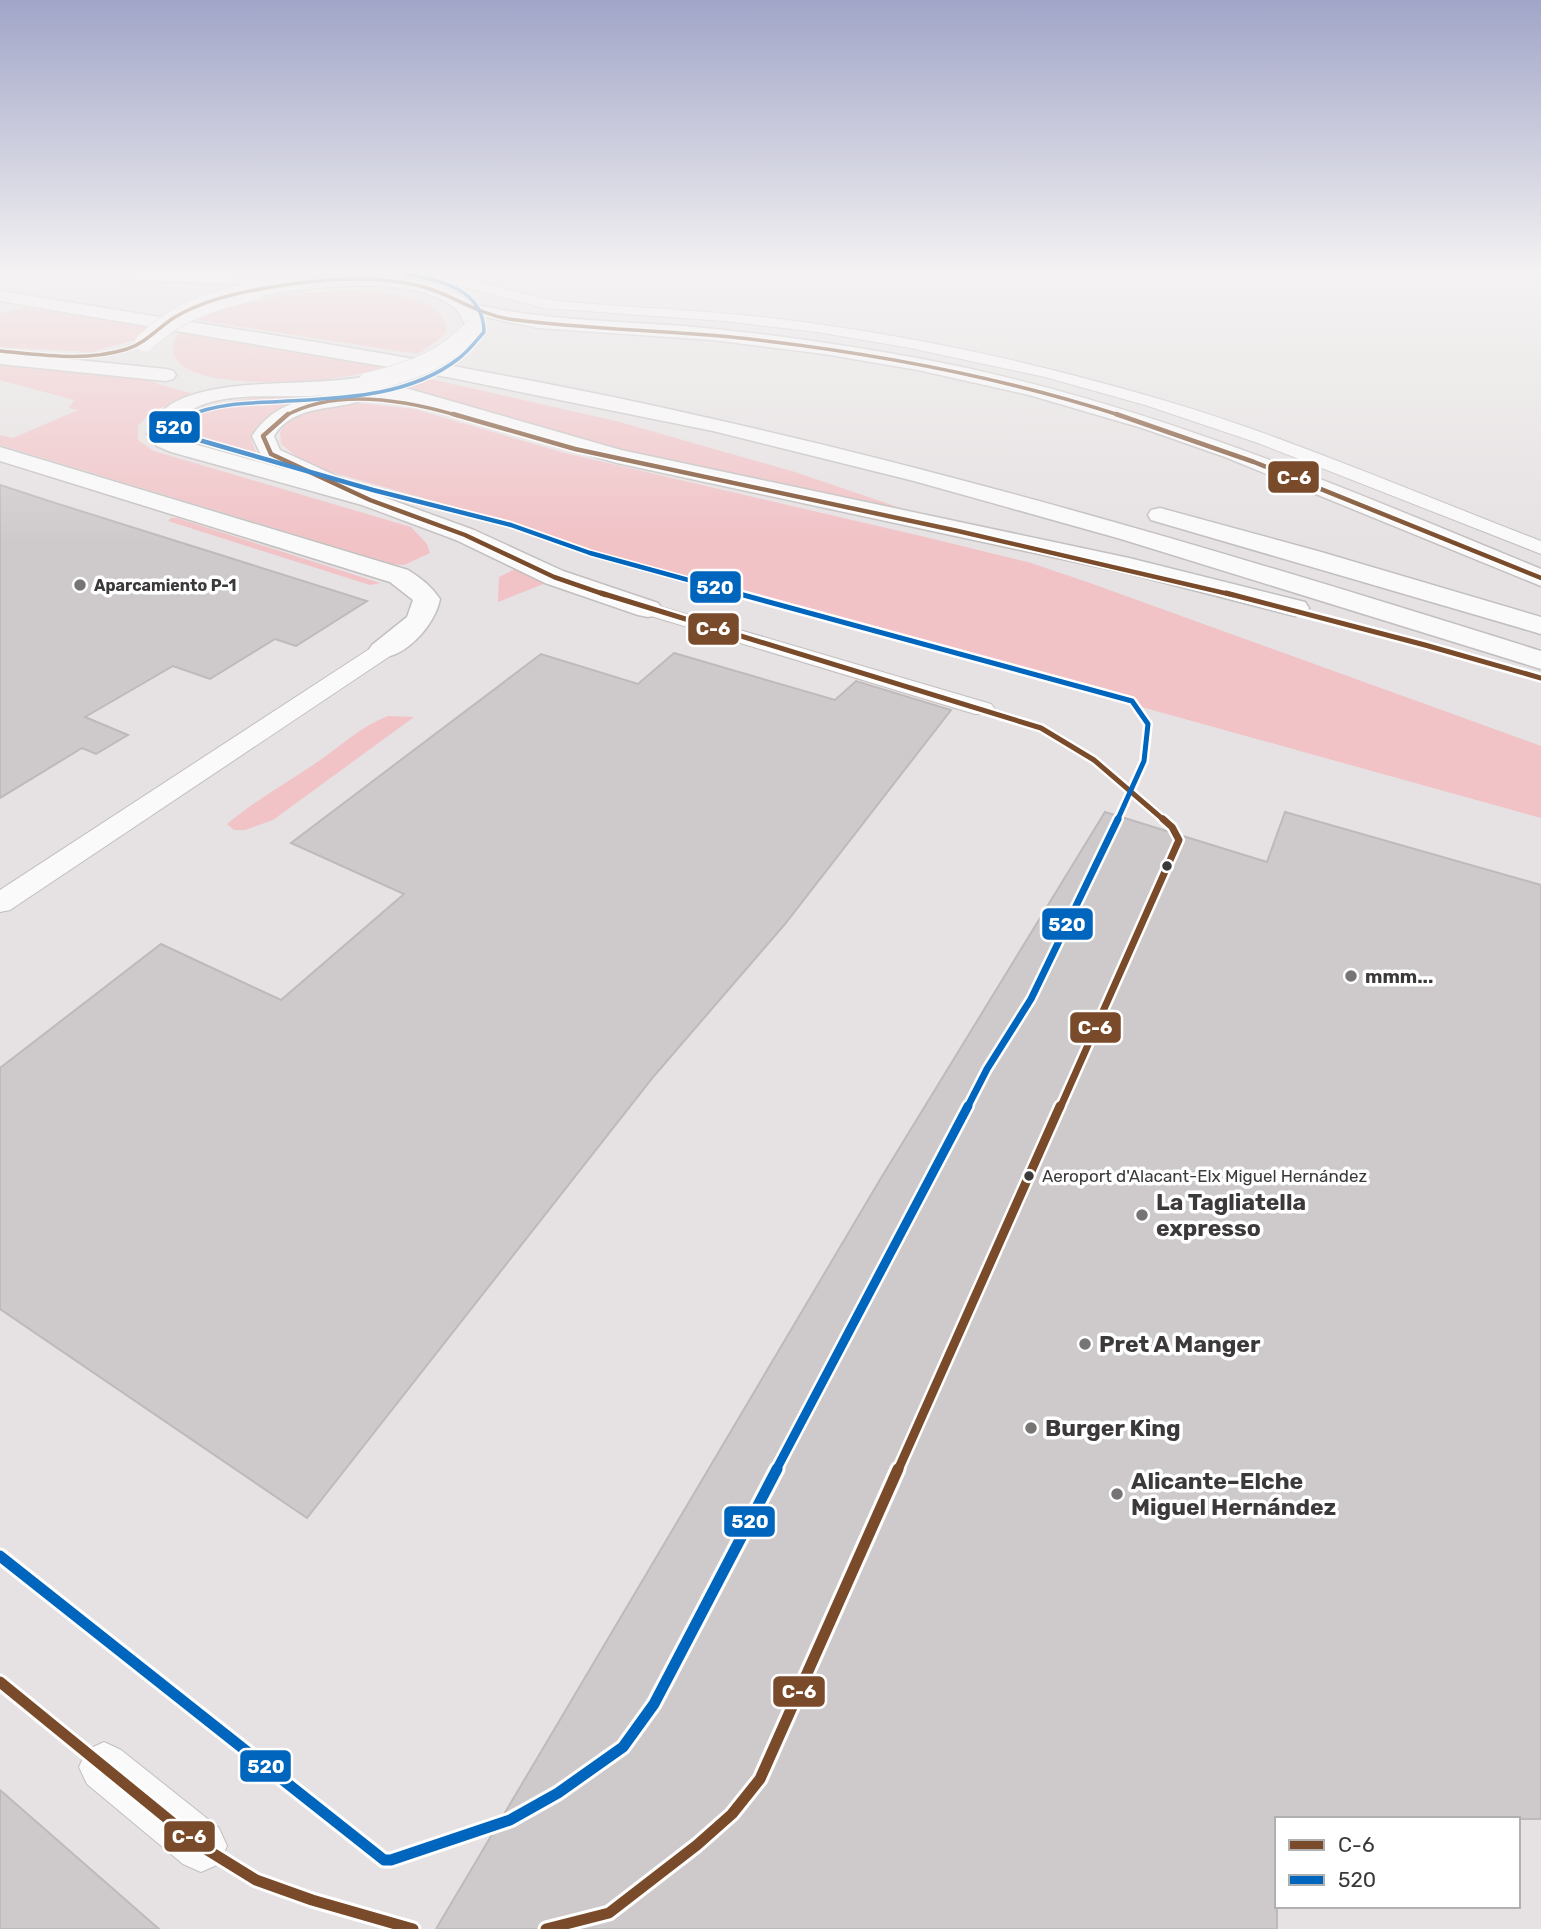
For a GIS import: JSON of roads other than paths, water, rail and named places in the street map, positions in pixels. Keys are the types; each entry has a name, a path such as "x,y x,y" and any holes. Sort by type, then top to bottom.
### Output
{"main road":[{"path":"59,364 166,375"},
{"path":"148,364 166,375 195,385 242,392"},
{"path":"414,364 710,424 970,490 1183,549 1541,660"},
{"path":"319,389 368,382 428,364"},
{"path":"521,364 692,399"},
{"path":"916,364 1013,384 1099,407 1187,435 1541,578"},
{"path":"370,500 179,447 165,441 159,434 161,424 168,415 185,406 207,398 242,392 360,390 409,395 534,433 711,477"},
{"path":"648,609 554,577 465,535 370,500 271,454 262,436 266,428 289,412 320,403 356,398 390,399 418,404 555,444 1129,566 1296,609 1541,678"},
{"path":"0,454 399,576 417,587 427,599 425,611 412,628 382,651"},
{"path":"1145,511 1312,557 1541,626"}],"street":[{"path":"1008,364 1037,370 1220,423 1304,453 1541,548"},
{"path":"648,609 984,709"},
{"path":"0,903 382,651"},
{"path":"104,1767 201,1846"}],"place":[{"name":"Aparcamiento P-1","path":"80,585"},
{"name":"mmm...","path":"1351,976"},
{"name":"Aeroport d'Alacant-Elx Miguel Hernández","path":"1029,1176"},
{"name":"La Tagliatella expresso","path":"1142,1215"},
{"name":"Pret A Manger","path":"1085,1344"},
{"name":"Burger King","path":"1031,1428"},
{"name":"Alicante–Elche Miguel Hernández","path":"1117,1494"}]}
